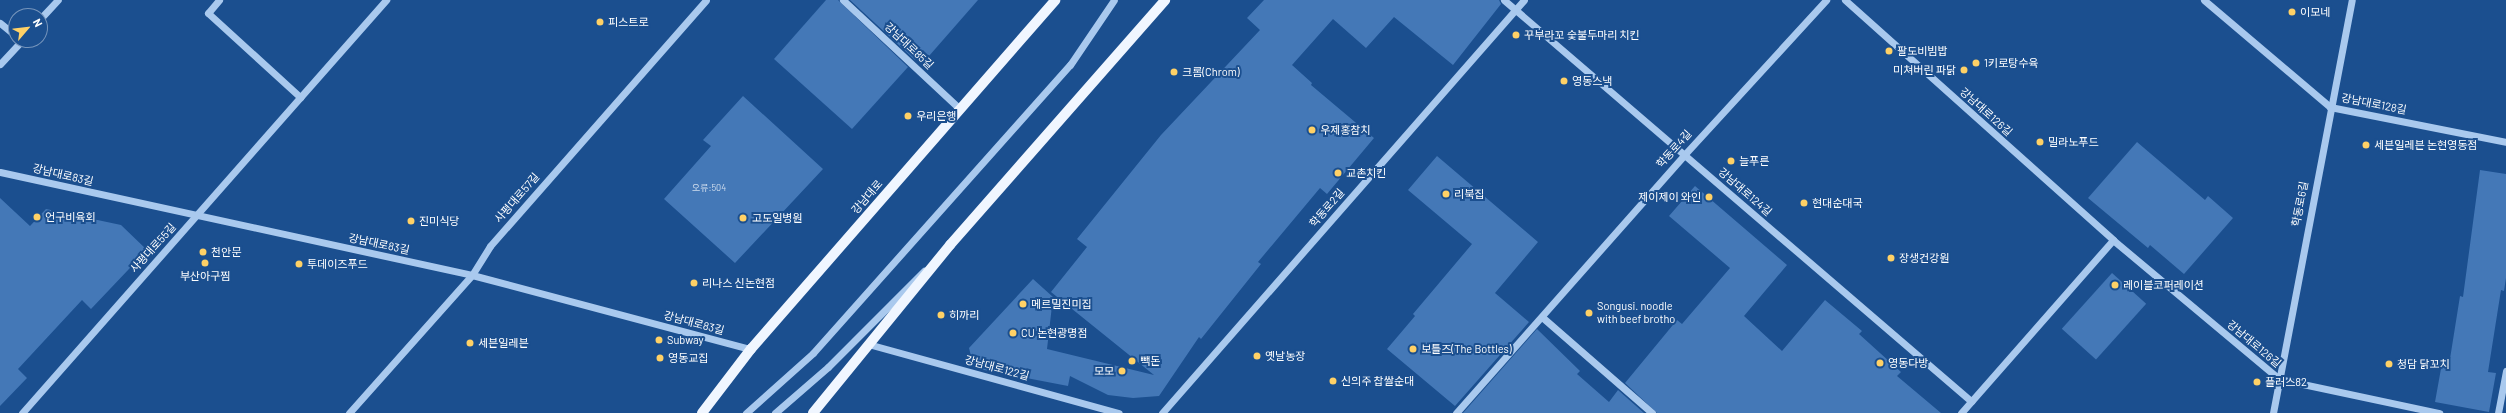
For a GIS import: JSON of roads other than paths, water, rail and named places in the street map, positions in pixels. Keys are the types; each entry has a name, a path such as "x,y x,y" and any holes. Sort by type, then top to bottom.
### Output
{"main road":[{"name":"강남대로","path":"702,413 751,349 1055,0"},
{"path":"813,413 950,245 1166,0"}],"street":[{"path":"48,11 58,0"},
{"path":"219,0 208,13 300,97"},
{"name":"사평대로55길","path":"22,413 386,0"},
{"name":"사평대로57길","path":"349,413 472,275 490,246 706,0"},
{"name":"강남대로85길","path":"843,0 960,109"},
{"path":"746,413 813,353 1070,65 1114,0"},
{"name":"강남대로124길","path":"1504,0 1971,401"},
{"name":"학동로2길","path":"1162,413 1524,0"},
{"name":"학동로4길","path":"1456,413 1684,154 1826,0"},
{"name":"강남대로126길","path":"1845,0 2113,240 2279,379 2408,410 2439,413"},
{"name":"강남대로128길","path":"2204,0 2330,107 2506,142"},
{"name":"학동로6길","path":"2272,413 2330,107 2352,0"},
{"path":"0,23 8,30"},
{"path":"0,64 14,48"},
{"name":"강남대로83길","path":"0,172 472,275 751,349"},
{"path":"1961,413 2113,240"},
{"path":"775,413 828,367 950,245"},
{"path":"1542,317 1652,413"},
{"name":"강남대로122길","path":"868,344 1119,413"},
{"path":"2498,413 2506,371"}],"place":[{"name":"이모네","path":"2292,12"},
{"name":"피스트로","path":"600,22"},
{"name":"꾸부라꼬 숯불두마리 치킨","path":"1516,35"},
{"name":"팔도비빔밥","path":"1889,51"},
{"name":"1키로탕수육","path":"1976,63"},
{"name":"미쳐버린 파닭","path":"1964,70"},
{"name":"크롬(Chrom)","path":"1174,72"},
{"name":"영동스낵","path":"1564,81"},
{"name":"우리은행","path":"908,116"},
{"name":"우제홍참치","path":"1312,130"},
{"name":"밀라노푸드","path":"2040,142"},
{"name":"세븐일레븐 논현영동점","path":"2366,145"},
{"name":"늘푸른","path":"1731,161"},
{"name":"교촌치킨","path":"1338,173"},
{"name":"리북집","path":"1446,194"},
{"name":"제이제이 와인","path":"1709,197"},
{"name":"현대순대국","path":"1804,203"},
{"name":"언구비육회","path":"37,217"},
{"name":"고도일병원","path":"743,218"},
{"name":"진미식당","path":"411,221"},
{"name":"천안문","path":"203,252"},
{"name":"장생건강원","path":"1891,258"},
{"name":"부산아구찜","path":"205,263"},
{"name":"투데이즈푸드","path":"299,264"},
{"name":"리나스 신논현점","path":"694,283"},
{"name":"레이블코퍼레이션","path":"2115,285"},
{"name":"메르밀진미집","path":"1023,304"},
{"name":"Songusi. noodle with beef brotho","path":"1589,313"},
{"name":"히까리","path":"941,315"},
{"name":"CU 논현광명점","path":"1013,333"},
{"name":"Subway","path":"659,340"},
{"name":"세븐일레븐","path":"470,343"},
{"name":"보틀즈(The Bottles)","path":"1413,349"},
{"name":"옛날농장","path":"1257,356"},
{"name":"영동교집","path":"660,358"},
{"name":"빽돈","path":"1132,361"},
{"name":"영동다방","path":"1880,363"},
{"name":"청담 닭꼬치","path":"2389,364"},
{"name":"모모","path":"1122,371"},
{"name":"신의주 찹쌀순대","path":"1333,381"},
{"name":"플러스82","path":"2257,382"}]}
